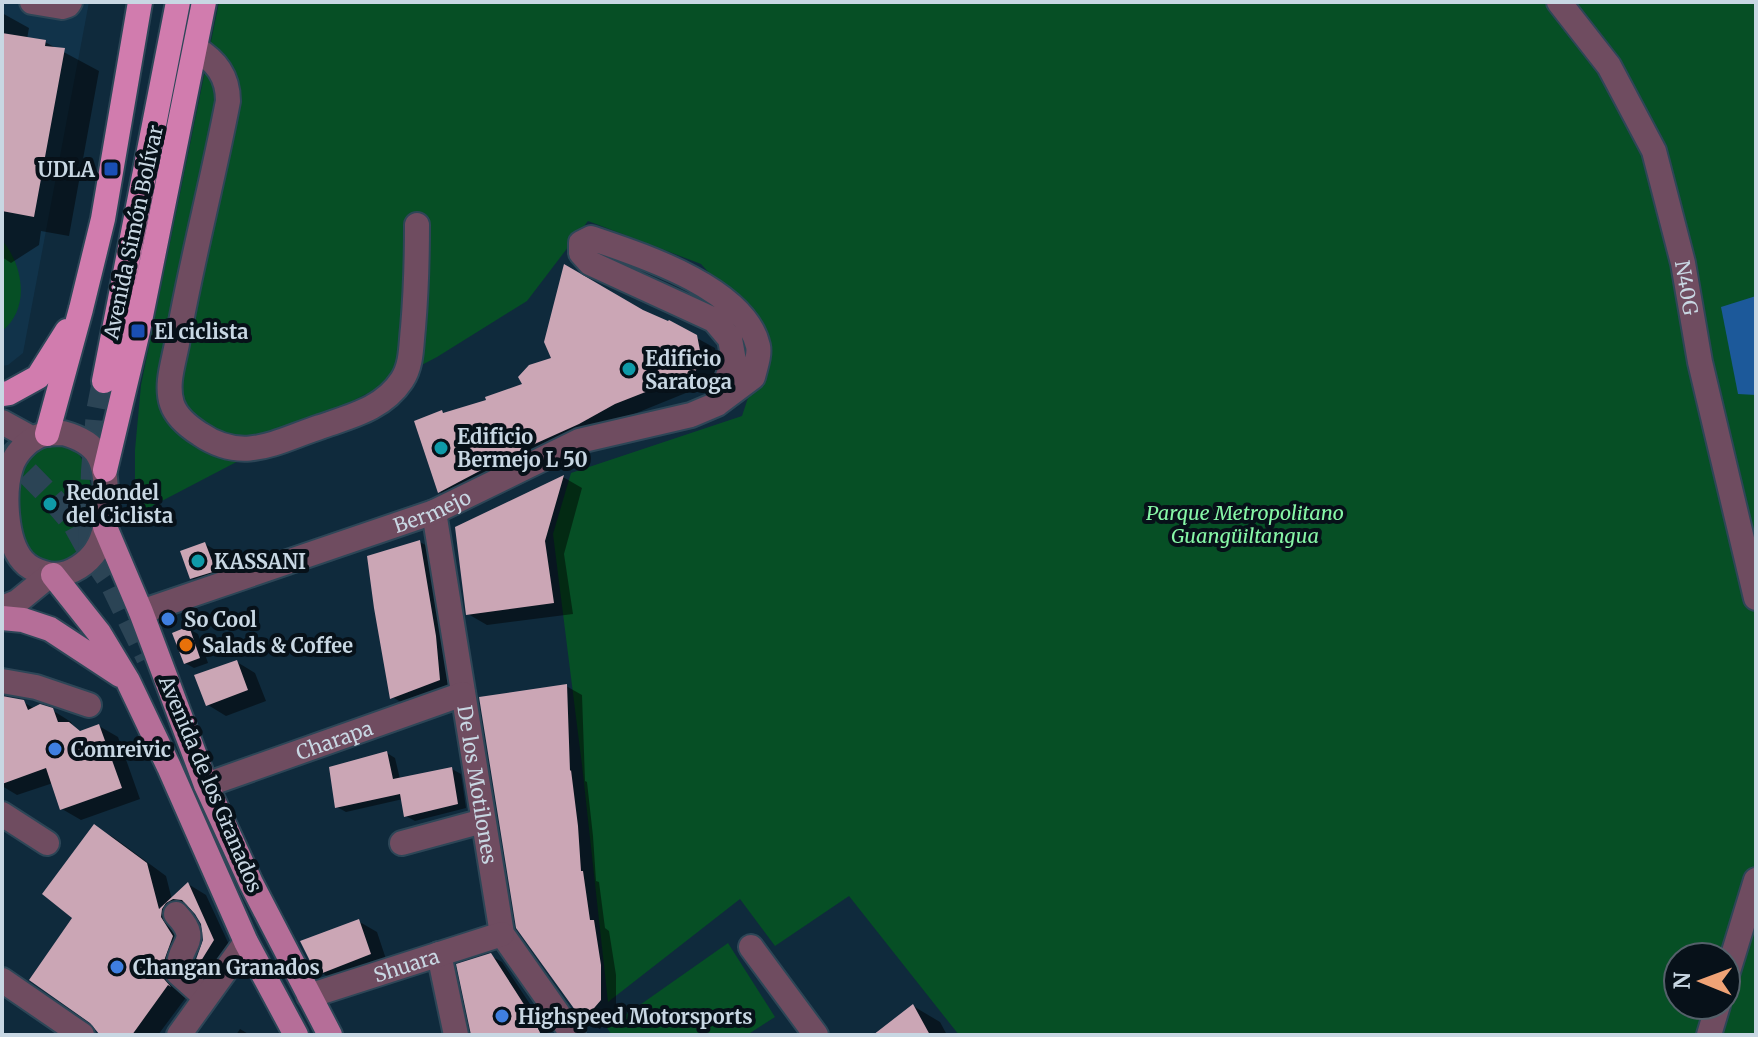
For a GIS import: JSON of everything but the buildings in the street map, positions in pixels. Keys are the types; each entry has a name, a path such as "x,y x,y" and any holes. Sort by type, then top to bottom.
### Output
{"highway":[{"name":"Avenida Simón Bolívar","path":"40,436 81,309 103,219 140,2"},
{"path":"104,381 178,2"},
{"name":"Avenida Simón Bolívar","path":"105,470 138,331 204,2"},
{"path":"2,394 38,377 81,309"}],"main road":[{"name":"Avenida de los Granados","path":"105,527 141,612 206,785 251,883 330,1035"},
{"name":"Avenida de los Granados","path":"52,575 99,633 128,681 246,942 296,1035"},
{"path":"2,618 23,620 50,629 128,681"},
{"path":"148,658 193,753"}],"street":[{"path":"32,2 62,7 70,2"},
{"name":"N40G","path":"1559,2 1609,66 1654,151 1683,263 1706,389 1756,598"},
{"path":"195,48 219,69 228,84 228,101 170,382 173,406 192,429 212,442 238,449 271,446 368,411 393,392 404,378 410,362 417,279 417,225"},
{"name":"Bermejo","path":"141,612 434,512 579,441 691,415 717,404 753,377 759,349 751,328 735,308 716,292 658,263 591,238 581,243 581,253 590,263 714,320 730,339 734,361 717,404"},
{"path":"2,422 40,436 63,433 80,437 98,454 105,470 105,527 94,555 69,573 52,575 36,571 24,562 6,539 5,486 11,466 20,451 40,436"},
{"name":"De los Motilones","path":"434,512 502,934 573,1035"},
{"path":"2,608 17,602 52,575"},
{"path":"2,681 36,687 89,705"},
{"name":"Charapa","path":"206,785 463,694"},
{"path":"2,814 47,843"},
{"path":"402,843 483,821"},
{"path":"1737,941 1756,880"},
{"path":"176,914 188,928 189,938 178,962 178,973 205,997"},
{"name":"Shuara","path":"309,996 502,934"},
{"path":"179,1035 246,942"},
{"path":"751,947 816,1035"},
{"path":"439,954 456,1035"},
{"path":"2,980 82,1035"}],"shaded area":[{"path":"2,2 89,2 23,353 2,366"}],"green space":[{"name":"Parque Metropolitano Guangüiltangua","path":"219,2 1756,2 1756,1035 959,1035 849,896 775,946 740,899 608,1002 553,534 571,473 742,416 768,337 701,264 588,221 527,301 437,357 135,515 135,450 141,385"},
{"path":"2,240 15,262 21,286 17,311 2,331"},
{"name":"Redondel del Ciclista","path":"70,442 89,476 91,527 87,542 79,553 57,563 42,559 29,548 19,524 18,492 20,476 34,451 45,444"},
{"path":"728,943 775,1017 747,1035 612,1035 607,1028"}],"water":[{"path":"1756,296 1756,395 1738,394 1721,307"}],"tunnel":[{"path":"90,552 93,471 104,381"},
{"path":"2,447 75,525 112,584 148,658"}],"place":[{"name":"UDLA","path":"111,169"},
{"name":"El ciclista","path":"138,331"},
{"name":"Edificio Saratoga","path":"629,369"},
{"name":"Edificio Bermejo L 50","path":"441,448"},
{"name":"Redondel del Ciclista","path":"50,504"},
{"name":"KASSANI","path":"198,561"},
{"name":"So Cool","path":"168,619"},
{"name":"Salads & Coffee","path":"186,645"},
{"name":"Comreivic","path":"55,749"},
{"name":"Changan Granados","path":"117,967"},
{"name":"Highspeed Motorsports","path":"502,1016"}]}
